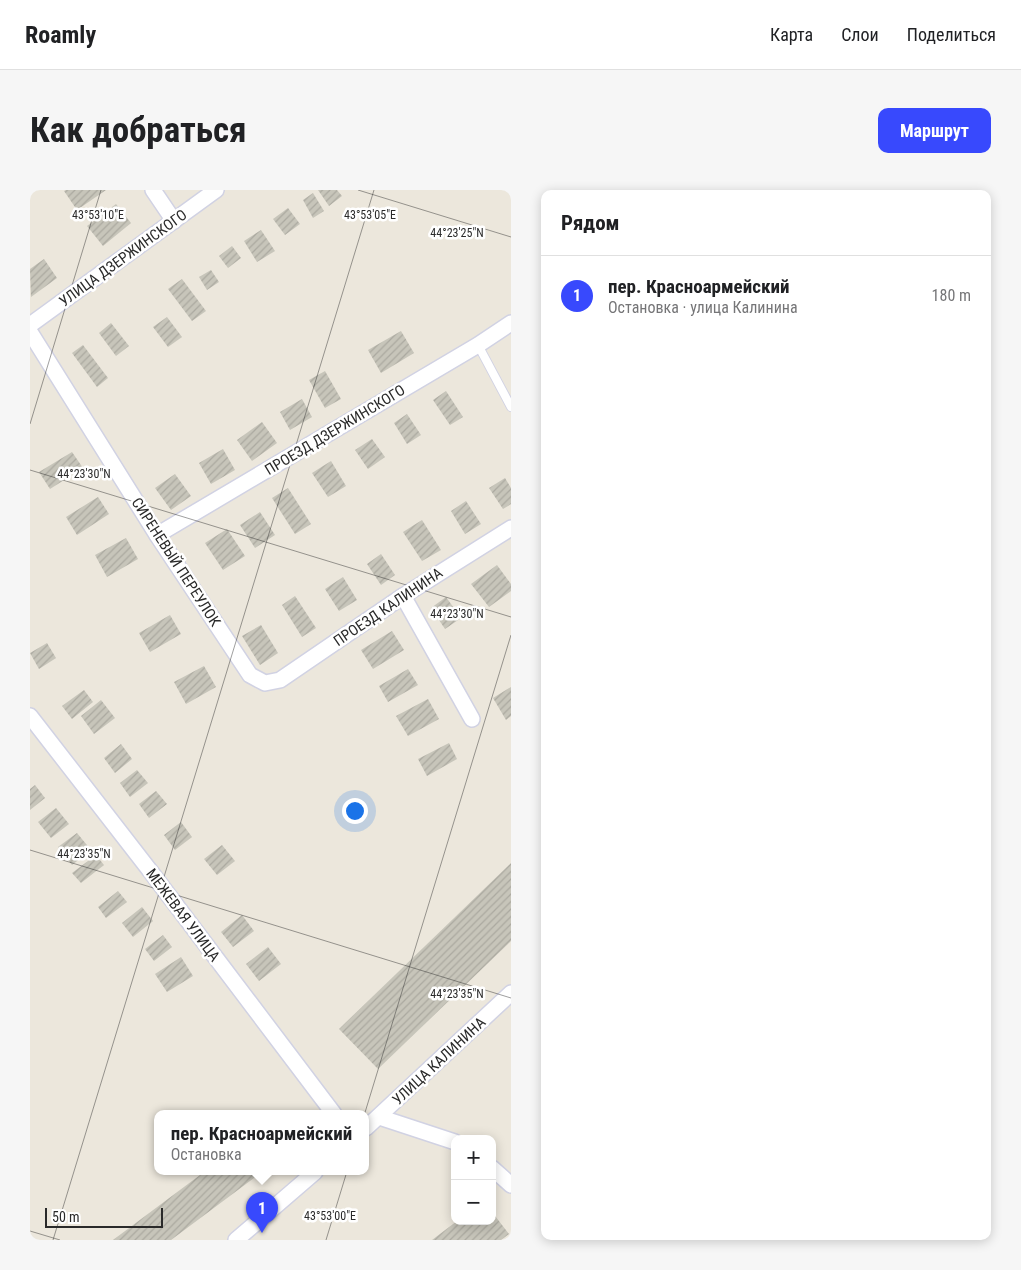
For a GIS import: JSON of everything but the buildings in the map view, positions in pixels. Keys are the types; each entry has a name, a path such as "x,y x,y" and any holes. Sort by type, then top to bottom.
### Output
{"street":[{"path":"152,190 174,221"},
{"name":"УЛИЦА ДЗЕРЖИНСКОГО","path":"30,325 216,190"},
{"name":"ПРОЕЗД ДЗЕРЖИНСКОГО","path":"157,535 478,345 511,323"},
{"name":"СИРЕНЕВЫЙ ПЕРЕУЛОК","path":"30,332 157,535 250,675 265,683"},
{"name":"ПРОЕЗД КАЛИНИНА","path":"265,683 280,680 403,596 511,528"},
{"path":"403,596 472,719"},
{"name":"МЕЖЕВАЯ УЛИЦА","path":"30,716 145,864 331,1110"},
{"name":"УЛИЦА КАЛИНИНА","path":"369,1125 511,994"},
{"path":"379,1117 451,1141"},
{"path":"496,1172 511,1185"},
{"path":"236,1240 312,1175"}],"lane":[{"path":"478,345 511,407"}],"place":[{"name":"пер. Красноармейский","path":"262,1233"}]}
